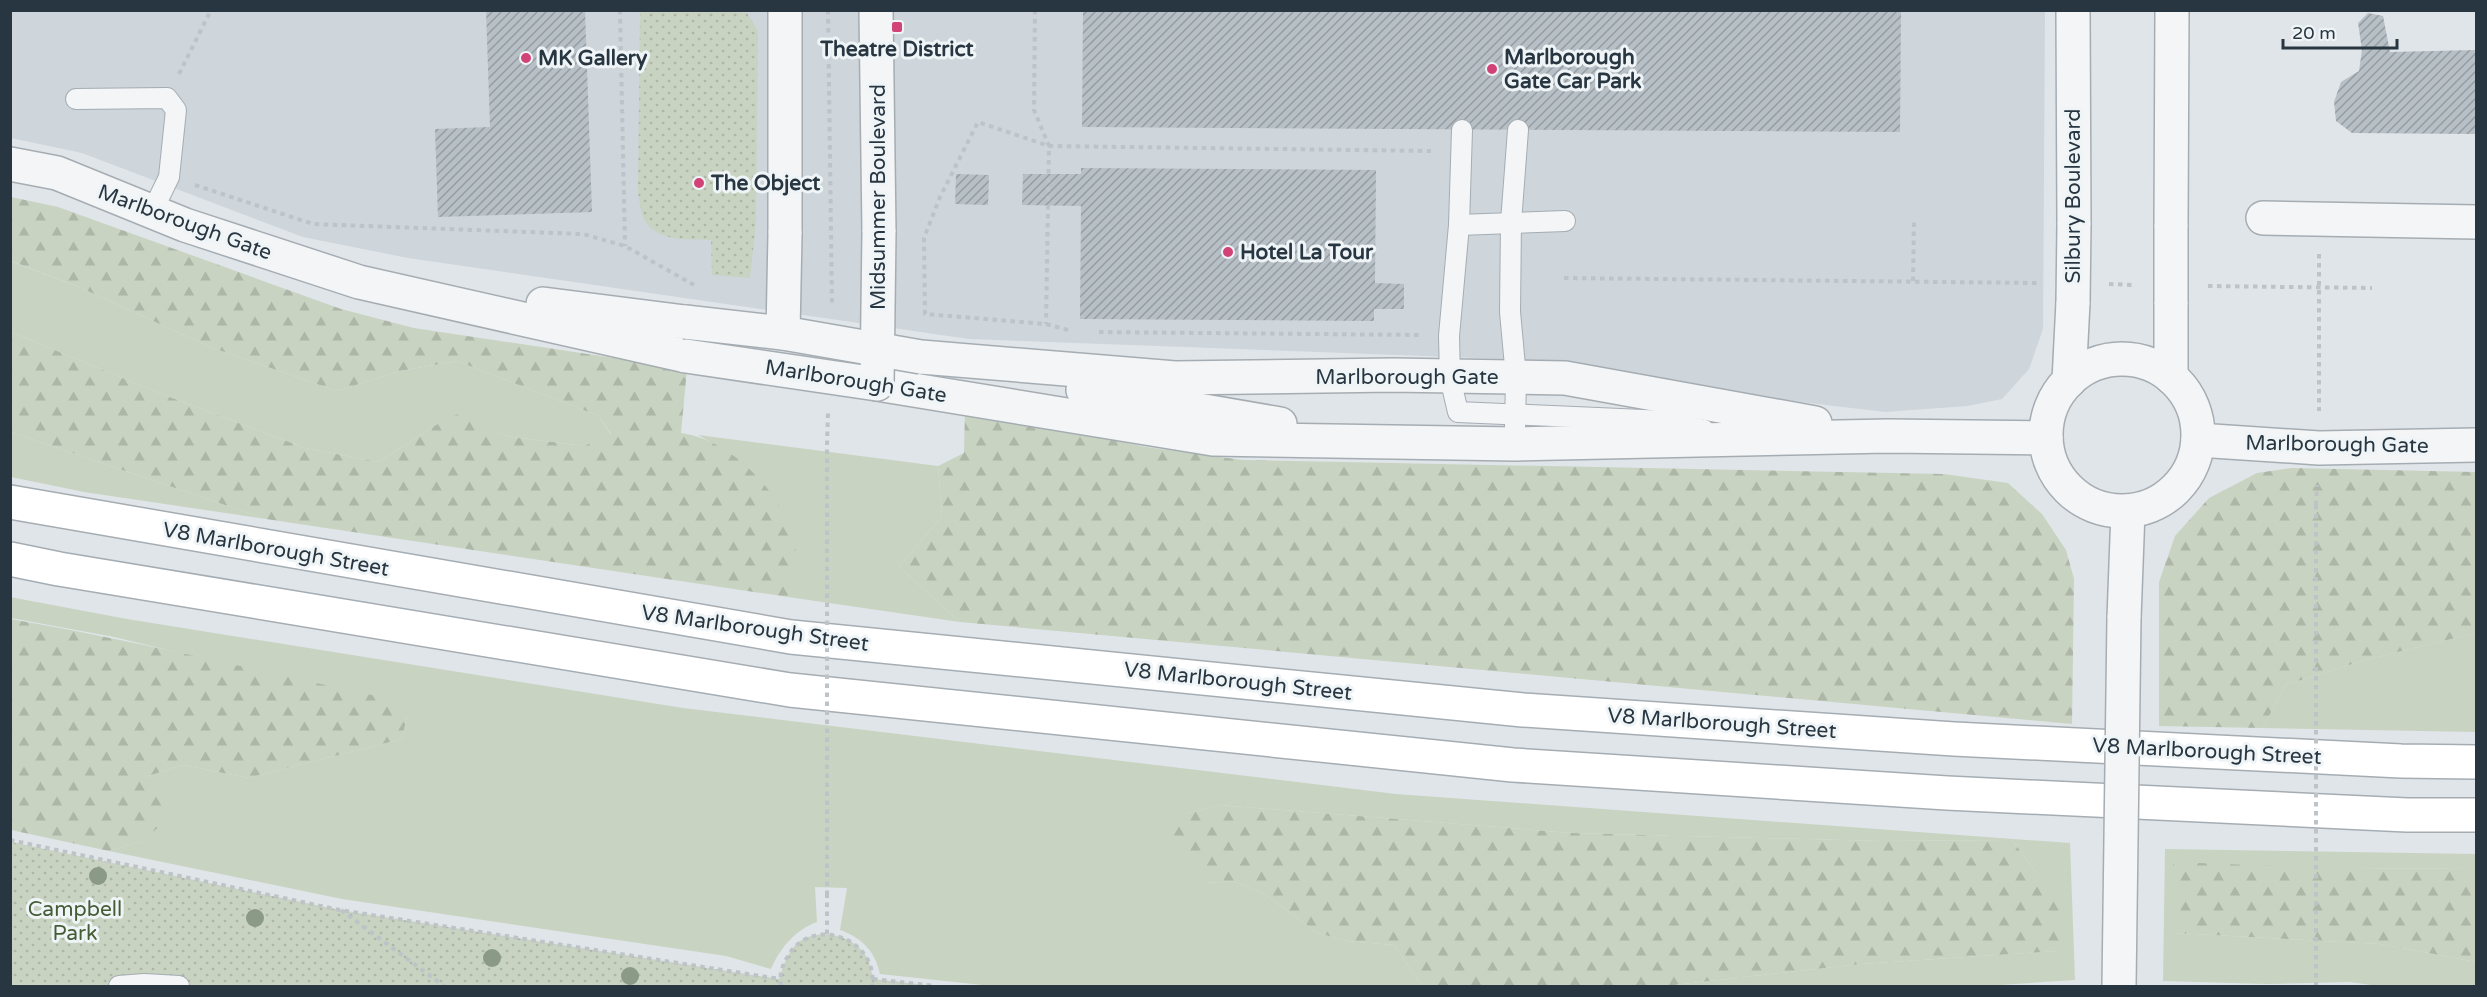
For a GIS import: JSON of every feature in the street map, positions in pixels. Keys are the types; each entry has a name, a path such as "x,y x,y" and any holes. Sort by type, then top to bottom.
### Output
{"main road":[{"name":"V8 Marlborough Street","path":"10,502 791,637 1535,711 1953,739 2401,761 2476,762"},
{"path":"10,559 790,690 1489,763 1935,792 2396,814 2476,815"}],"street":[{"path":"783,333 785,10"},
{"name":"Midsummer Boulevard","path":"876,10 879,232 877,384"},
{"name":"Silbury Boulevard","path":"2069,381 2074,225 2073,10"},
{"path":"2171,377 2172,10"},
{"name":"Marlborough Gate","path":"10,164 57,173 185,225 359,282 686,356 877,384 962,375 1175,378 1393,375 1450,378 1565,378 1888,436"},
{"path":"2263,218 2476,222"},
{"name":"Marlborough Gate","path":"359,282 783,333 921,357 962,375 1213,439 1359,440 1515,429 1745,439 1888,436 2046,438"},
{"path":"2131,359 2152,365 2171,377 2184,390 2198,423 2198,440 2194,462 2183,481 2168,496 2149,506 2128,511 2104,509 2081,499 2063,483 2051,462 2046,438 2049,417 2056,398 2069,381 2087,368 2108,360 2131,359"},
{"name":"Marlborough Gate","path":"2198,440 2319,448 2476,445"},
{"path":"2119,987 2124,618 2128,511"}],"lane":[{"path":"76,99 166,98 176,110 169,177 152,212"},
{"path":"1462,130 1460,225 1449,336 1450,378 1458,412 1515,429 1516,377 1510,312 1511,222 1518,130"},
{"path":"1460,225 1566,221"},
{"path":"119,987 144,984 179,987"}],"path":[{"path":"166,98 212,10"},
{"path":"620,10 625,246"},
{"path":"828,10 832,308"},
{"path":"1035,10 1034,110 1049,146 1046,324"},
{"path":"1076,332 1046,324 925,314 924,238 940,197 978,122 1049,146 1462,151"},
{"path":"169,177 313,224 583,234 625,246 700,289"},
{"path":"2316,987 2318,219"},
{"path":"1913,281 1914,222"},
{"path":"1564,278 1852,281"},
{"path":"1087,332 1449,336"},
{"path":"827,934 827,445 829,403"},
{"path":"10,840 340,910 780,979"},
{"path":"340,910 444,987"},
{"path":"781,987 783,964 799,942 812,936 827,934 840,936 853,943 864,953 870,965 872,987"},
{"path":"873,980 935,987"}],"shaded area":[{"path":"11,11 2045,11 2043,329 2029,369 2002,399 1967,406 1885,412 1693,389 1561,361 969,339 408,258 303,237 82,153 11,138"}],"green space":[{"path":"640,11 747,13 758,31 756,222 750,278 712,275 711,240 668,237 653,230 643,217 638,192"},
{"path":"11,197 58,207 341,309 414,328 687,369 681,433 719,446 737,458 753,472 779,506 788,524 798,560 788,597 266,519 11,432 11,332 159,393 305,448 379,462 436,425 460,413 506,436 584,446 611,434 599,416 457,361 400,371 337,391 210,347 79,287 11,261"},
{"path":"10,261 79,287 210,347 337,391 400,371 457,361 599,416 611,435 584,446 506,436 460,414 436,425 379,462 305,448 159,393 11,332"},
{"path":"965,409 1146,447 1242,460 1944,474 2008,483 2042,514 2066,550 2074,579 2072,724 960,622 899,567 942,516 938,466 964,453"},
{"path":"11,432 266,519 84,492 11,477"},
{"path":"698,435 938,466 942,516 899,567 960,622 788,597 798,564 729,453"},
{"path":"2292,468 2476,472 2476,633 2365,660 2285,685 2263,728 2159,726 2159,582 2175,536 2209,498 2257,473"},
{"path":"10,597 127,619 683,708 1396,794 2070,843 2075,980 1984,986 1665,986 1861,964 2058,951 2036,872 2012,840 1881,841 1572,833 1219,805 1186,814 1206,883 1234,881 1264,894 1318,933 1347,941 1394,945 1420,983 1428,986 992,986 880,974 875,959 866,946 855,937 840,930 847,888 815,887 817,922 809,925 789,941 771,969 726,956 342,899 109,851 142,841 145,777 183,765 248,778 402,739 407,716 213,661 114,637 11,618"},
{"path":"10,619 153,647 390,699 407,716 402,739 248,778 183,765 145,777 165,799 160,826 142,841 109,851 11,830"},
{"path":"2476,633 2476,732 2263,728 2285,685 2365,660"},
{"path":"1219,805 1572,833 1881,841 2012,840 2036,872 2064,902 2058,951 1861,964 1665,986 1428,986 1420,983 1394,945 1347,941 1318,933 1264,894 1234,881 1206,883 1187,862 1172,837 1186,814"},
{"name":"Campbell Park","path":"11,842 340,910 779,979 789,954 799,942 815,935 833,935 858,946 869,962 873,979 935,986 11,986"},
{"path":"2165,849 2476,854 2476,868 2350,869 2175,933 2381,944 2476,962 2476,986 2378,986 2350,982 2268,984 2163,981"},
{"path":"2173,862 2350,869 2476,868 2476,962 2381,944 2175,933"}],"building":[{"path":"486,10 585,10 592,212 438,217 435,129 490,127"},
{"name":"Marlborough Gate Car Park","path":"1083,10 1901,10 1900,132 1082,127"},
{"path":"2368,13 2383,16 2390,52 2476,50 2476,134 2352,133 2336,121 2334,102 2341,82 2359,71 2362,50 2358,23"},
{"name":"Hotel La Tour","path":"1081,168 1376,170 1375,283 1404,284 1404,309 1374,309 1374,321 1080,319 1081,206 1022,205 1023,174 1081,174"},
{"path":"956,174 989,175 988,205 955,204"}],"place":[{"name":"Theatre District","path":"897,27"},
{"name":"MK Gallery","path":"526,58"},
{"name":"Marlborough Gate Car Park","path":"1492,69"},
{"name":"The Object","path":"699,183"},
{"name":"Hotel La Tour","path":"1228,252"}]}
